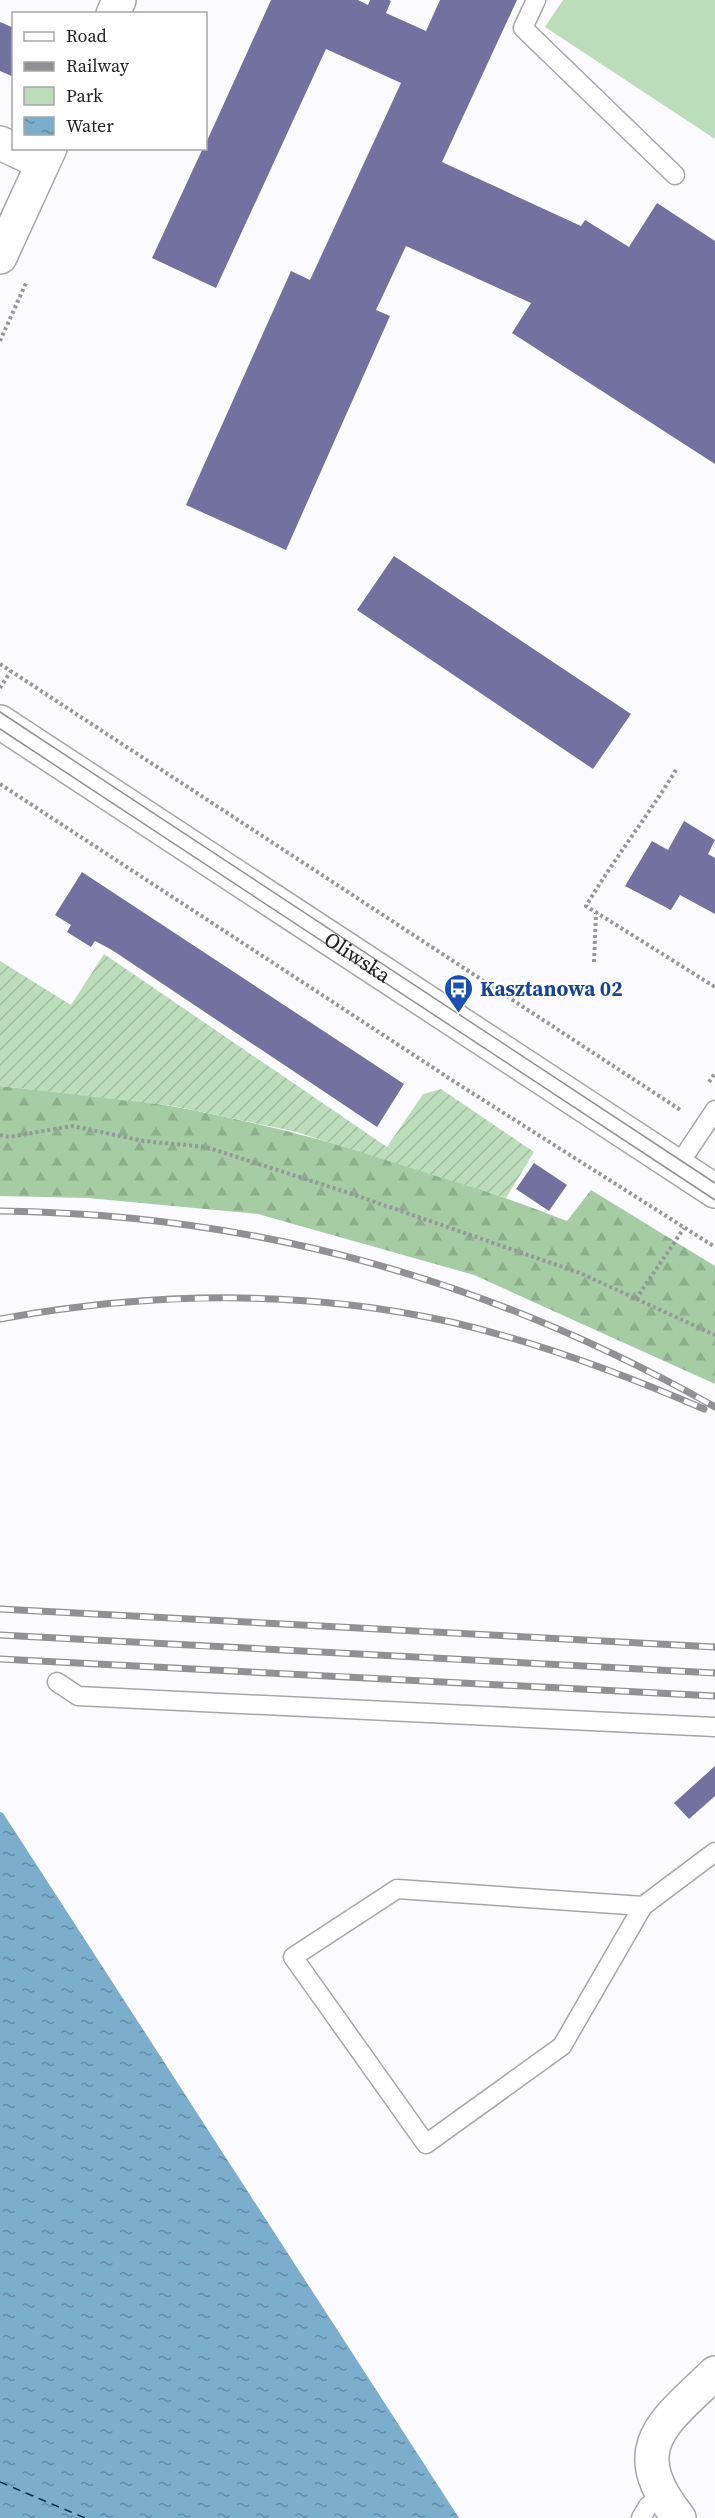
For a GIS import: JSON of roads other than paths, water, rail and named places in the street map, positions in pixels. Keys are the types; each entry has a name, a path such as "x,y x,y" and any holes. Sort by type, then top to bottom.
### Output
{"street":[{"path":"0,256 46,156 25,150"},
{"name":"Oliwska","path":"0,722 715,1191"},
{"path":"660,2511 651,2458 656,2437 666,2420 715,2373"}],"lane":[{"path":"536,0 524,28 675,175"},
{"path":"677,1167 715,1110"},
{"path":"57,1682 78,1696 715,1727"},
{"path":"643,1906 397,1889 293,1956 426,2144 562,2046 643,1906 715,1852"}],"water":[{"path":"0,1812 3,1813 459,2518 0,2518"}],"tram line":[{"path":"0,712 715,1183"},
{"path":"0,729 715,1200"}],"railway":[{"path":"0,1211 95,1215 189,1225 280,1241 370,1263 459,1290 545,1324 631,1363 715,1407"},
{"path":"0,1319 113,1303 169,1299 283,1299 395,1311 451,1322 547,1349 611,1371 704,1409"},
{"path":"0,1609 715,1647"},
{"path":"0,1635 715,1673"},
{"path":"0,1659 715,1696"}],"place":[{"name":"Kasztanowa 02","path":"459,1014"}]}
